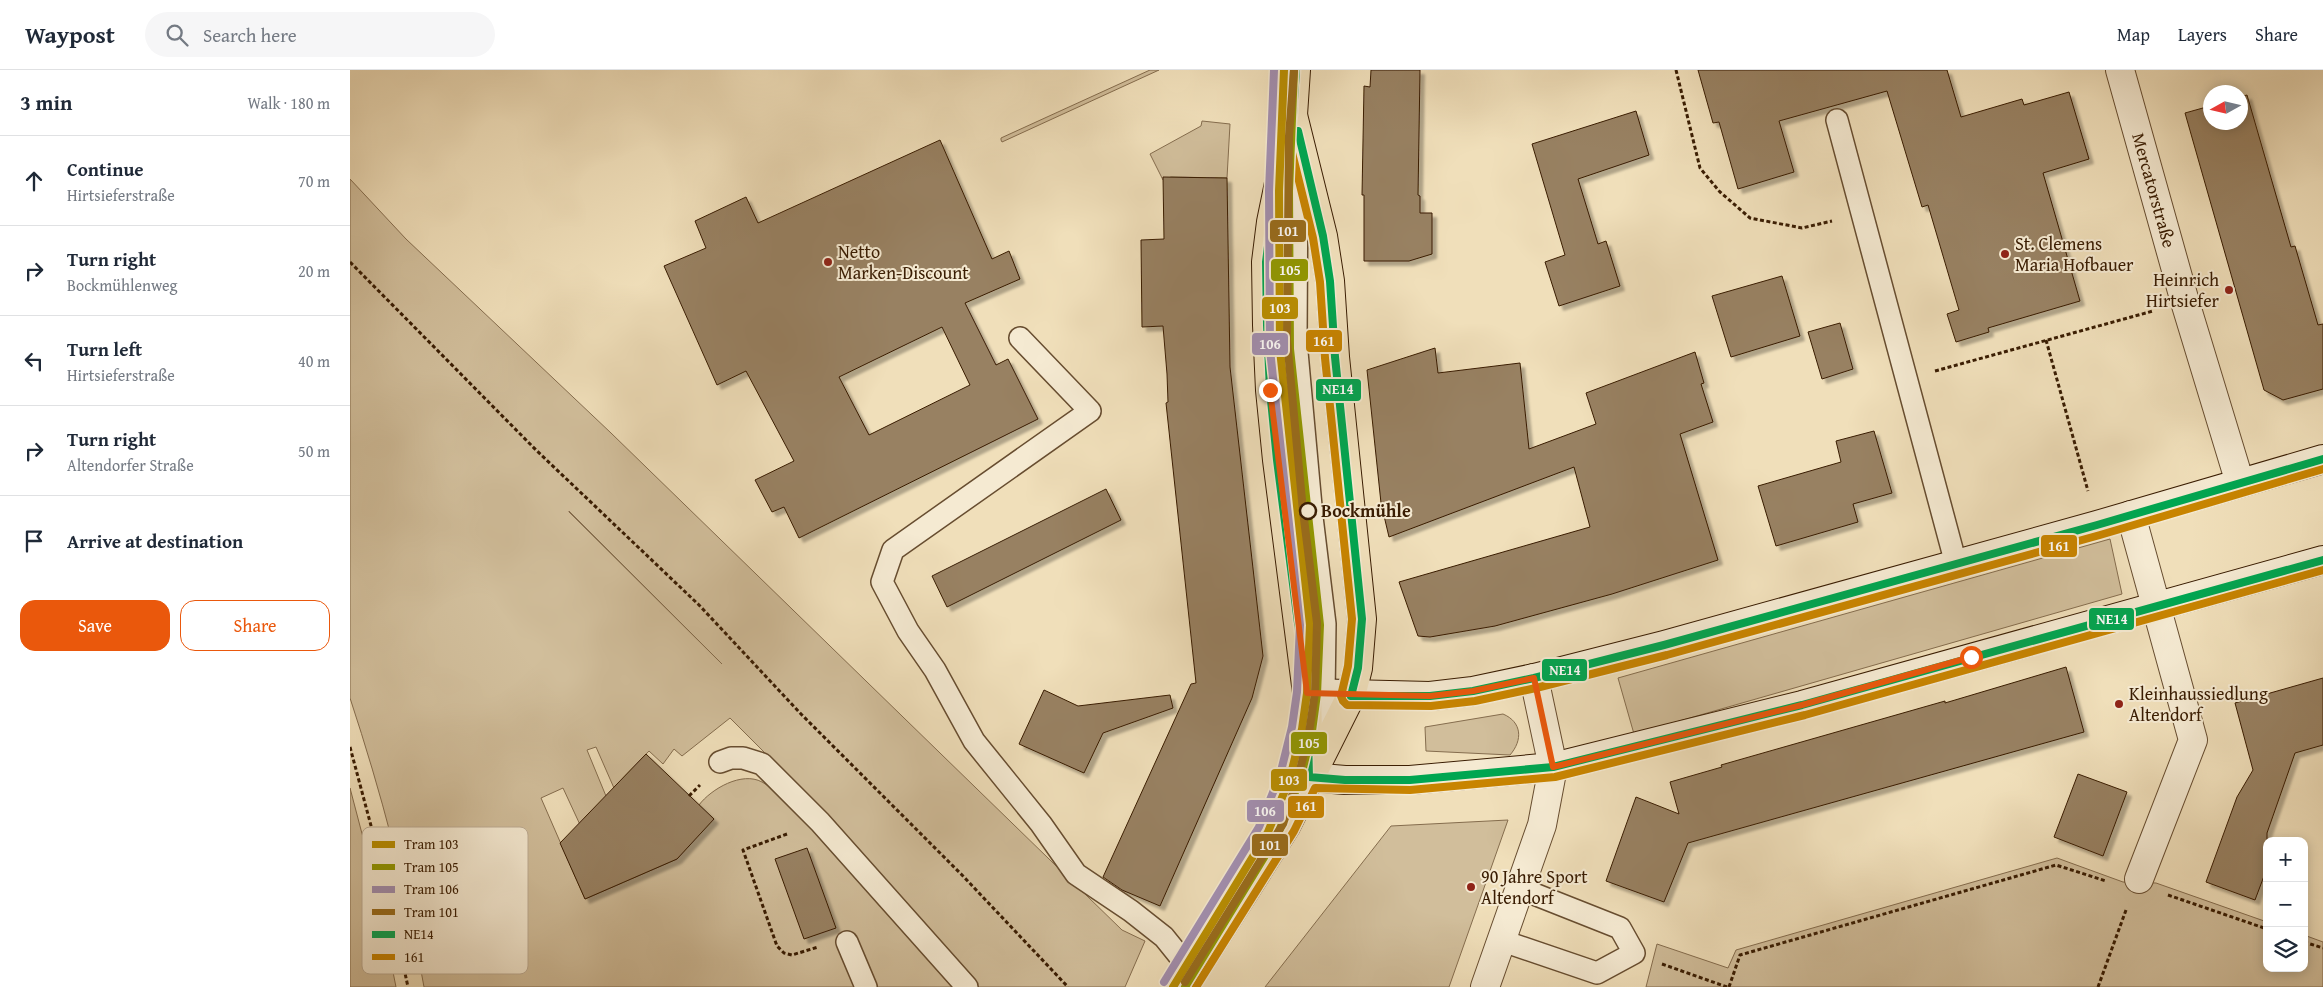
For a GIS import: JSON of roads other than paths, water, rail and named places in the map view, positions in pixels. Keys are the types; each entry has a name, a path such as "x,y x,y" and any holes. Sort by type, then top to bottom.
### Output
{"main road":[{"path":"1188,980 1286,826 1309,777 1327,695 1277,460 1267,325 1266,262 1268,241 1293,115 1296,70"},
{"name":"Mercatorstraße","path":"2120,70 2185,302 2240,483"},
{"path":"1293,115 1324,236 1330,281 1334,357 1362,619 1358,668 1327,695 1309,777"},
{"path":"1327,695 1430,696 1473,691 1534,678 1664,645 2097,525 2323,459"},
{"path":"2131,515 2193,740 2136,885"},
{"path":"1309,777 1345,780 1410,780 1553,767 1802,705 2323,560"},
{"path":"1485,987 1542,825 1553,767 1534,678"}],"lane":[{"path":"1837,120 1956,564"},
{"path":"1020,338 1090,411 894,550 882,582 908,632 935,670 974,741 1076,874 1131,911 1164,937 1188,980"},
{"path":"720,762 731,758 743,758 762,764 820,822 967,987"},
{"path":"1500,940 1597,973 1634,953 1620,928 1519,888"},
{"path":"847,942 866,987"}],"tram line":[{"name":"106","path":"1164,982 1259,827 1280,775 1292,727 1297,692 1300,625 1270,350 1269,191 1274,70"},
{"name":"103","path":"1173,987 1268,832 1290,778 1302,729 1307,693 1310,625 1280,350 1279,191 1284,70"},
{"name":"105","path":"1185,987 1277,836 1300,780 1312,731 1317,694 1320,625 1290,349 1289,191 1294,70"},
{"name":"101","path":"1185,982 1283,824 1299,774 1309,733 1315,693 1317,623 1303,511 1287,340 1289,136 1294,70"}],"place":[{"name":"St. Clemens Maria Hofbauer","path":"2005,254"},
{"name":"Netto Marken-Discount","path":"828,262"},
{"name":"Heinrich Hirtsiefer","path":"2229,290"},
{"name":"Bockmühle","path":"1308,511"},
{"name":"Kleinhaussiedlung Altendorf","path":"2119,704"},
{"name":"90 Jahre Sport Altendorf","path":"1471,887"}]}
